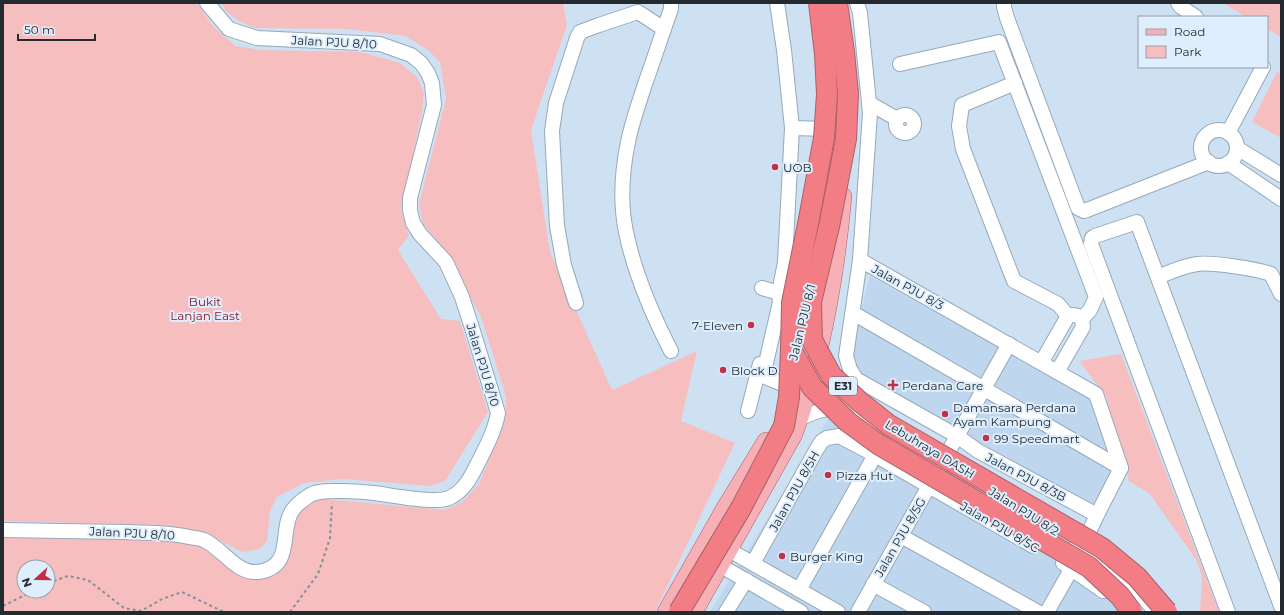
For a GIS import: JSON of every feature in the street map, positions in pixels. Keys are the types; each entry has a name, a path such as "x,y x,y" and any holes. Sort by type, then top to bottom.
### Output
{"highway":[{"path":"679,612 741,508 784,426 789,397 792,303 824,138 827,94 819,3"},
{"name":"Lebuhraya DASH","path":"838,3 848,92 846,139 830,222 811,302 812,340 831,375 888,426 1102,548 1137,577 1167,612"},
{"name":"Lebuhraya DASH","path":"791,349 812,387 848,422 878,444 1089,567 1120,596 1132,612"}],"main road":[{"name":"Jalan PJU 8/1","path":"666,612 725,508 763,448 774,426 783,388 808,304 822,229 828,129 828,116 810,3"},
{"name":"Jalan PJU 8/1","path":"694,612 794,434 822,335 840,234 846,164 846,82 834,3"}],"street":[{"name":"Jalan PJU 8/10","path":"3,530 174,534 204,540 245,571 258,572 275,565 281,558 284,549 288,522 292,511 303,500 312,494 332,491 372,493 417,499 440,500 449,498 460,491 473,474 491,438 498,413 462,297 446,262 420,234 413,223 410,210 410,198 434,105 432,83 428,73 421,63 412,55 380,44 257,38 249,36 229,29 208,3"},
{"path":"671,3 671,9 634,116 624,170 623,201 626,232 636,267 648,301 671,351"},
{"path":"777,3 784,50 792,128 784,262 779,293 780,302 763,376 783,388"},
{"path":"857,3 860,13 870,113 860,260"},
{"path":"1004,3 1007,18 1078,208 1084,211 1087,210 1208,162"},
{"path":"1178,3 1181,7 1194,16"},
{"path":"576,303 564,265 557,226 552,131 556,103 576,38 580,32 638,12 664,28"},
{"path":"900,64 999,42 1096,297 1090,310 1082,319 1083,327 1057,372"},
{"path":"1228,133 1262,68"},
{"path":"1015,83 962,105 959,126 963,149 1014,281 1058,304 1068,316"},
{"path":"869,103 897,120"},
{"path":"792,128 828,129"},
{"path":"1216,130 1222,130 1228,133 1236,142 1236,154 1233,159 1228,163 1218,166 1208,162 1202,152 1201,146 1206,136 1216,130"},
{"path":"1237,148 1281,175"},
{"path":"1228,163 1281,199"},
{"path":"1228,612 1091,244 1092,238 1095,236 1137,222 1281,606"},
{"name":"Jalan PJU 8/3","path":"957,436 861,383 856,379 850,369 846,356 860,260 1096,394 1121,468"},
{"path":"1158,277 1178,269 1197,264 1263,271 1271,274 1281,294"},
{"path":"762,288 779,293"},
{"path":"748,411 774,301 779,293"},
{"path":"853,313 978,393 1121,468 1072,568 1047,612"},
{"path":"1041,363 1068,316 1072,314 1082,319"},
{"path":"941,465 978,393 1009,344"},
{"name":"Jalan PJU 8/2","path":"816,360 828,387 836,394 941,465"},
{"path":"756,381 783,388"},
{"name":"Jalan PJU 8/2","path":"799,419 825,409 843,411 941,465 1082,547 1117,571 1154,612"},
{"name":"Jalan PJU 8/5H","path":"754,563 822,441 832,436 840,436 929,486"},
{"name":"Jalan PJU 8/3B","path":"957,436 978,451 1097,515"},
{"path":"799,590 875,455"},
{"name":"Jalan PJU 8/5G","path":"858,612 941,465"},
{"name":"Jalan PJU 8/5C","path":"929,486 1072,568 1108,595 1122,612"},
{"path":"901,536 1038,612"},
{"path":"729,550 838,612"},
{"path":"721,566 746,580 792,610"},
{"path":"726,612 746,580"},
{"path":"873,584 924,612"}],"path":[{"path":"290,612 318,574 330,538 332,491"},
{"path":"56,581 68,576 88,580 124,608 141,611 162,599 182,592 224,612"},
{"path":"3,606 17,599"}],"shaded area":[{"path":"870,276 1089,398 1114,471 1093,507 857,375 849,360"},
{"path":"829,418 1115,576 1145,612 710,612"}],"green space":[{"name":"Bukit Lanjan East","path":"3,3 197,3 213,26 235,46 261,50 360,52 400,63 417,77 424,93 422,112 401,210 409,235 398,250 441,319 460,321 488,412 445,481 431,486 342,479 304,483 277,497 270,511 267,541 260,549 242,552 207,534 164,525 3,521"},
{"path":"222,3 563,3 567,25 531,130 550,252 612,390 697,351 681,421 735,443 655,612 3,612 3,534 18,536 194,541 215,557 241,573 266,574 284,565 292,546 293,521 306,505 324,499 445,510 462,502 479,484 506,417 506,396 481,317 447,252 423,224 419,204 446,99 440,62 428,50 406,36 346,29 255,28 237,20 225,10"},
{"path":"1223,3 1281,3 1281,37 1268,30 1268,16 1244,16"},
{"path":"1277,72 1281,74 1281,138 1252,122"},
{"path":"1121,354 1219,612 1200,612 1202,577 1197,561 1150,494 1129,481 1106,396 1079,361"}],"place":[{"name":"UOB","path":"775,167"},
{"name":"7-Eleven","path":"751,325"},
{"name":"Block D","path":"723,370"},
{"name":"Perdana Care","path":"893,385"},
{"name":"Damansara Perdana Ayam Kampung","path":"945,414"},
{"name":"99 Speedmart","path":"986,438"},
{"name":"Pizza Hut","path":"828,475"},
{"name":"Burger King","path":"782,556"}]}
